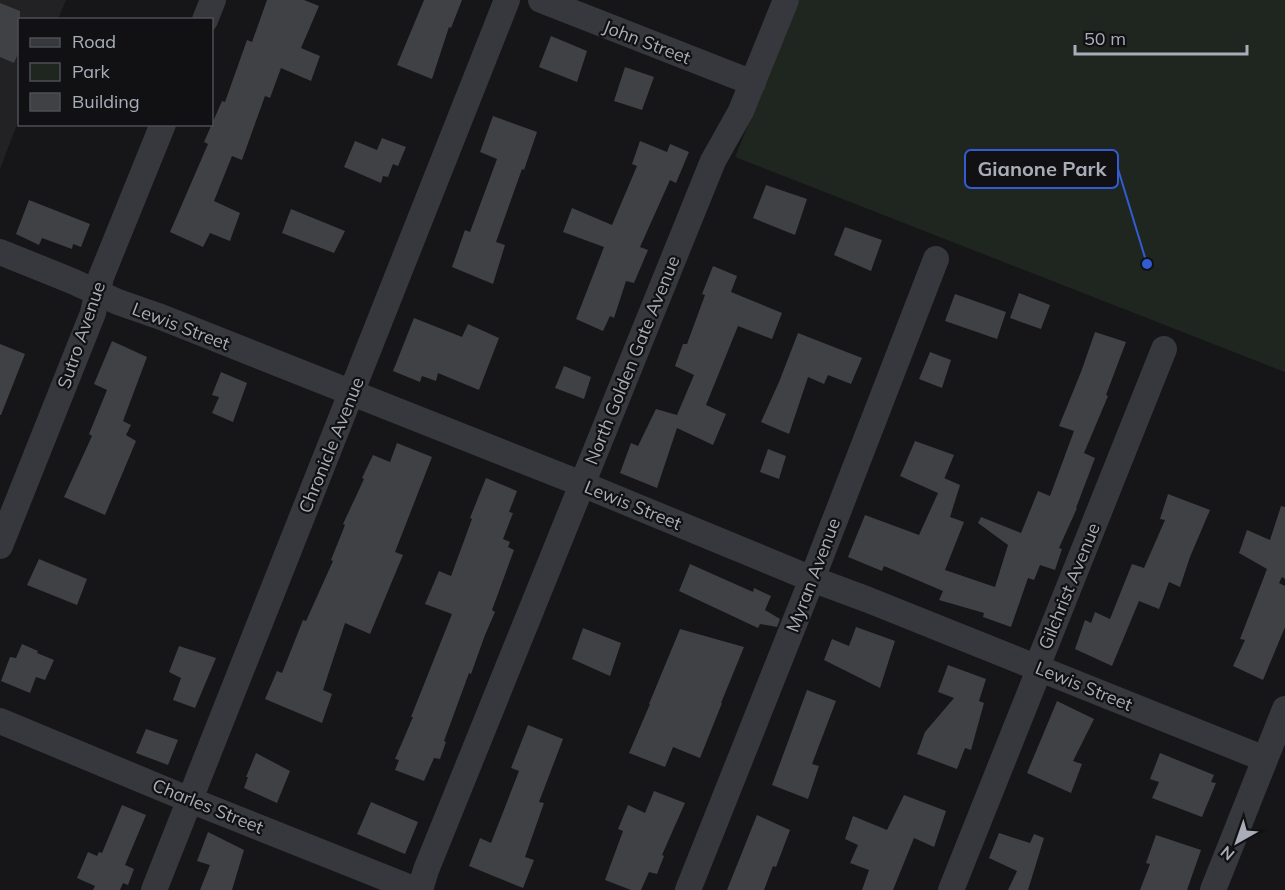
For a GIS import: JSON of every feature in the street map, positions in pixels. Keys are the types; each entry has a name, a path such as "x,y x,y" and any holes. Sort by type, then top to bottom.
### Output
{"street":[{"path":"206,18 213,0"},
{"name":"Chronicle Avenue","path":"154,890 507,0"},
{"name":"John Street","path":"541,0 753,83"},
{"name":"North Golden Gate Avenue","path":"418,890 713,161 741,111 786,0"},
{"name":"Sutro Avenue","path":"0,546 93,313 101,277 162,126"},
{"name":"Lewis Street","path":"0,252 1265,759"},
{"name":"Myran Avenue","path":"688,890 936,259"},
{"name":"Gilchrist Avenue","path":"951,890 1164,349"},
{"path":"1213,890 1285,709"},
{"name":"Charles Street","path":"0,721 190,800 418,890"}],"shaded area":[{"path":"0,0 66,0 58,18 18,18 18,122 0,169"}],"green space":[{"path":"799,0 1285,0 1285,372 735,157"}],"building":[{"path":"267,0 304,0 319,6 301,48 320,56 311,81 281,68 270,98 265,96 242,160 232,156 214,201 240,213 230,241 210,233 203,247 170,232 208,144 204,142 213,126 222,101 225,102 247,40 252,42"},
{"path":"424,0 462,0 451,28 449,27 432,79 397,65"},
{"path":"0,3 20,11 20,18 18,18 18,54 14,63 0,57"},
{"path":"551,36 587,51 577,82 539,67"},
{"path":"625,67 654,77 642,110 614,101"},
{"path":"493,116 537,132 496,242 505,245 493,284 452,267 465,230 470,232 497,159 480,152"},
{"path":"382,138 406,147 398,166 393,164 388,177 383,176 381,183 344,167 355,141 377,150"},
{"path":"640,141 667,152 670,144 689,152 676,183 670,180 640,247 648,250 634,283 626,281 614,318 610,316 603,331 576,319 604,247 563,232 572,208 612,225 637,166 632,164"},
{"path":"766,185 807,199 795,235 753,218"},
{"path":"29,200 90,224 81,247 73,244 72,249 42,238 39,245 16,234"},
{"path":"291,209 345,231 334,253 282,233"},
{"path":"845,227 882,240 871,271 834,255"},
{"path":"713,266 737,276 731,292 782,313 772,339 738,326 706,405 726,414 713,445 677,428 657,488 620,473 631,443 638,446 656,409 677,415 694,375 675,366 683,344 687,344"},
{"path":"1019,293 1050,305 1041,329 1010,318"},
{"path":"955,294 1006,312 997,339 945,321"},
{"path":"414,318 462,337 468,324 499,338 479,390 438,373 436,381 422,376 420,382 393,371"},
{"path":"1095,332 1126,342 1106,395 1108,396 1084,453 1095,458 1077,508 1059,548 1062,549 1055,570 1040,565 1034,580 1028,578 1011,627 983,617 984,613 939,600 943,591 884,566 882,571 848,557 865,515 919,535 938,493 900,476 915,441 954,455 944,478 960,485 950,517 964,522 945,570 995,587 1008,545 978,523 981,517 1021,533 1038,491 1050,496 1074,431 1059,426"},
{"path":"798,333 862,358 851,384 828,375 824,384 808,377 789,434 761,422"},
{"path":"112,341 147,357 123,421 131,425 126,435 136,441 105,515 64,497 92,436 89,434 107,390 94,384"},
{"path":"0,344 25,354 1,415 0,415"},
{"path":"930,352 951,360 942,388 919,379"},
{"path":"564,366 591,377 584,399 555,388"},
{"path":"221,372 247,383 233,422 212,413 219,397 212,395"},
{"path":"397,443 432,457 395,552 403,555 370,634 345,623 323,690 332,694 322,723 265,699 277,671 282,673 303,620 306,621 333,561 331,560 345,525 343,524 373,455 390,462"},
{"path":"768,449 786,456 779,479 760,472"},
{"path":"486,478 517,491 509,512 513,513 503,539 510,542 508,547 514,550 492,610 495,612 471,674 469,673 444,741 446,742 440,759 434,758 424,781 395,770 399,760 395,759 452,614 425,604 439,571 451,576"},
{"path":"1168,494 1210,510 1180,587 1169,582 1159,609 1139,601 1112,666 1075,649 1085,620 1091,623 1095,612 1110,619 1132,564 1144,568 1165,520 1160,519"},
{"path":"1281,506 1285,507 1285,579 1282,577 1279,583 1285,586 1285,627 1263,680 1233,666 1245,640 1240,639 1267,569 1239,553 1247,530 1270,540"},
{"path":"39,559 87,579 77,605 27,585"},
{"path":"690,564 753,592 754,588 771,596 765,610 780,619 777,627 760,624 758,628 679,591"},
{"path":"856,627 895,641 880,688 824,660 832,639 849,646"},
{"path":"583,628 621,643 610,676 572,659"},
{"path":"680,629 744,647 700,758 673,747 665,767 629,753"},
{"path":"22,644 54,660 45,680 36,677 30,693 1,681 10,657 16,658"},
{"path":"179,646 216,658 195,708 173,700 181,678 169,672"},
{"path":"948,665 986,679 979,701 984,703 971,750 965,748 957,769 917,754 925,732 954,698 938,692"},
{"path":"807,690 836,701 812,764 819,766 808,799 772,785"},
{"path":"1057,701 1094,719 1073,761 1082,764 1071,793 1027,773"},
{"path":"528,725 563,739 539,802 544,803 525,857 534,860 523,888 469,866 480,838 491,843 519,771 511,768"},
{"path":"146,729 178,740 168,765 136,753"},
{"path":"256,753 290,771 277,803 244,788"},
{"path":"1160,753 1214,775 1211,782 1216,783 1202,817 1152,798 1159,782 1150,779"},
{"path":"654,791 685,803 662,855 664,856 657,874 649,872 641,890 631,890 605,880 623,831 618,829 628,805 645,813"},
{"path":"904,795 946,811 934,847 914,838 893,890 862,890 869,870 850,863 858,845 845,839 853,816 887,830"},
{"path":"371,802 418,822 405,854 357,834"},
{"path":"122,805 146,815 125,865 134,869 128,885 123,883 120,890 93,890 95,886 77,878 88,852 97,856 99,852 102,853"},
{"path":"757,815 790,830 776,867 773,866 764,890 727,890"},
{"path":"208,832 244,850 232,890 200,890 210,865 197,861"},
{"path":"999,833 1030,843 1034,834 1044,838 1028,890 1008,890 1017,871 989,858"},
{"path":"1156,835 1201,850 1187,890 1140,890 1150,864 1146,863"}],"place":[{"name":"Gianone Park","path":"1147,264"}]}
